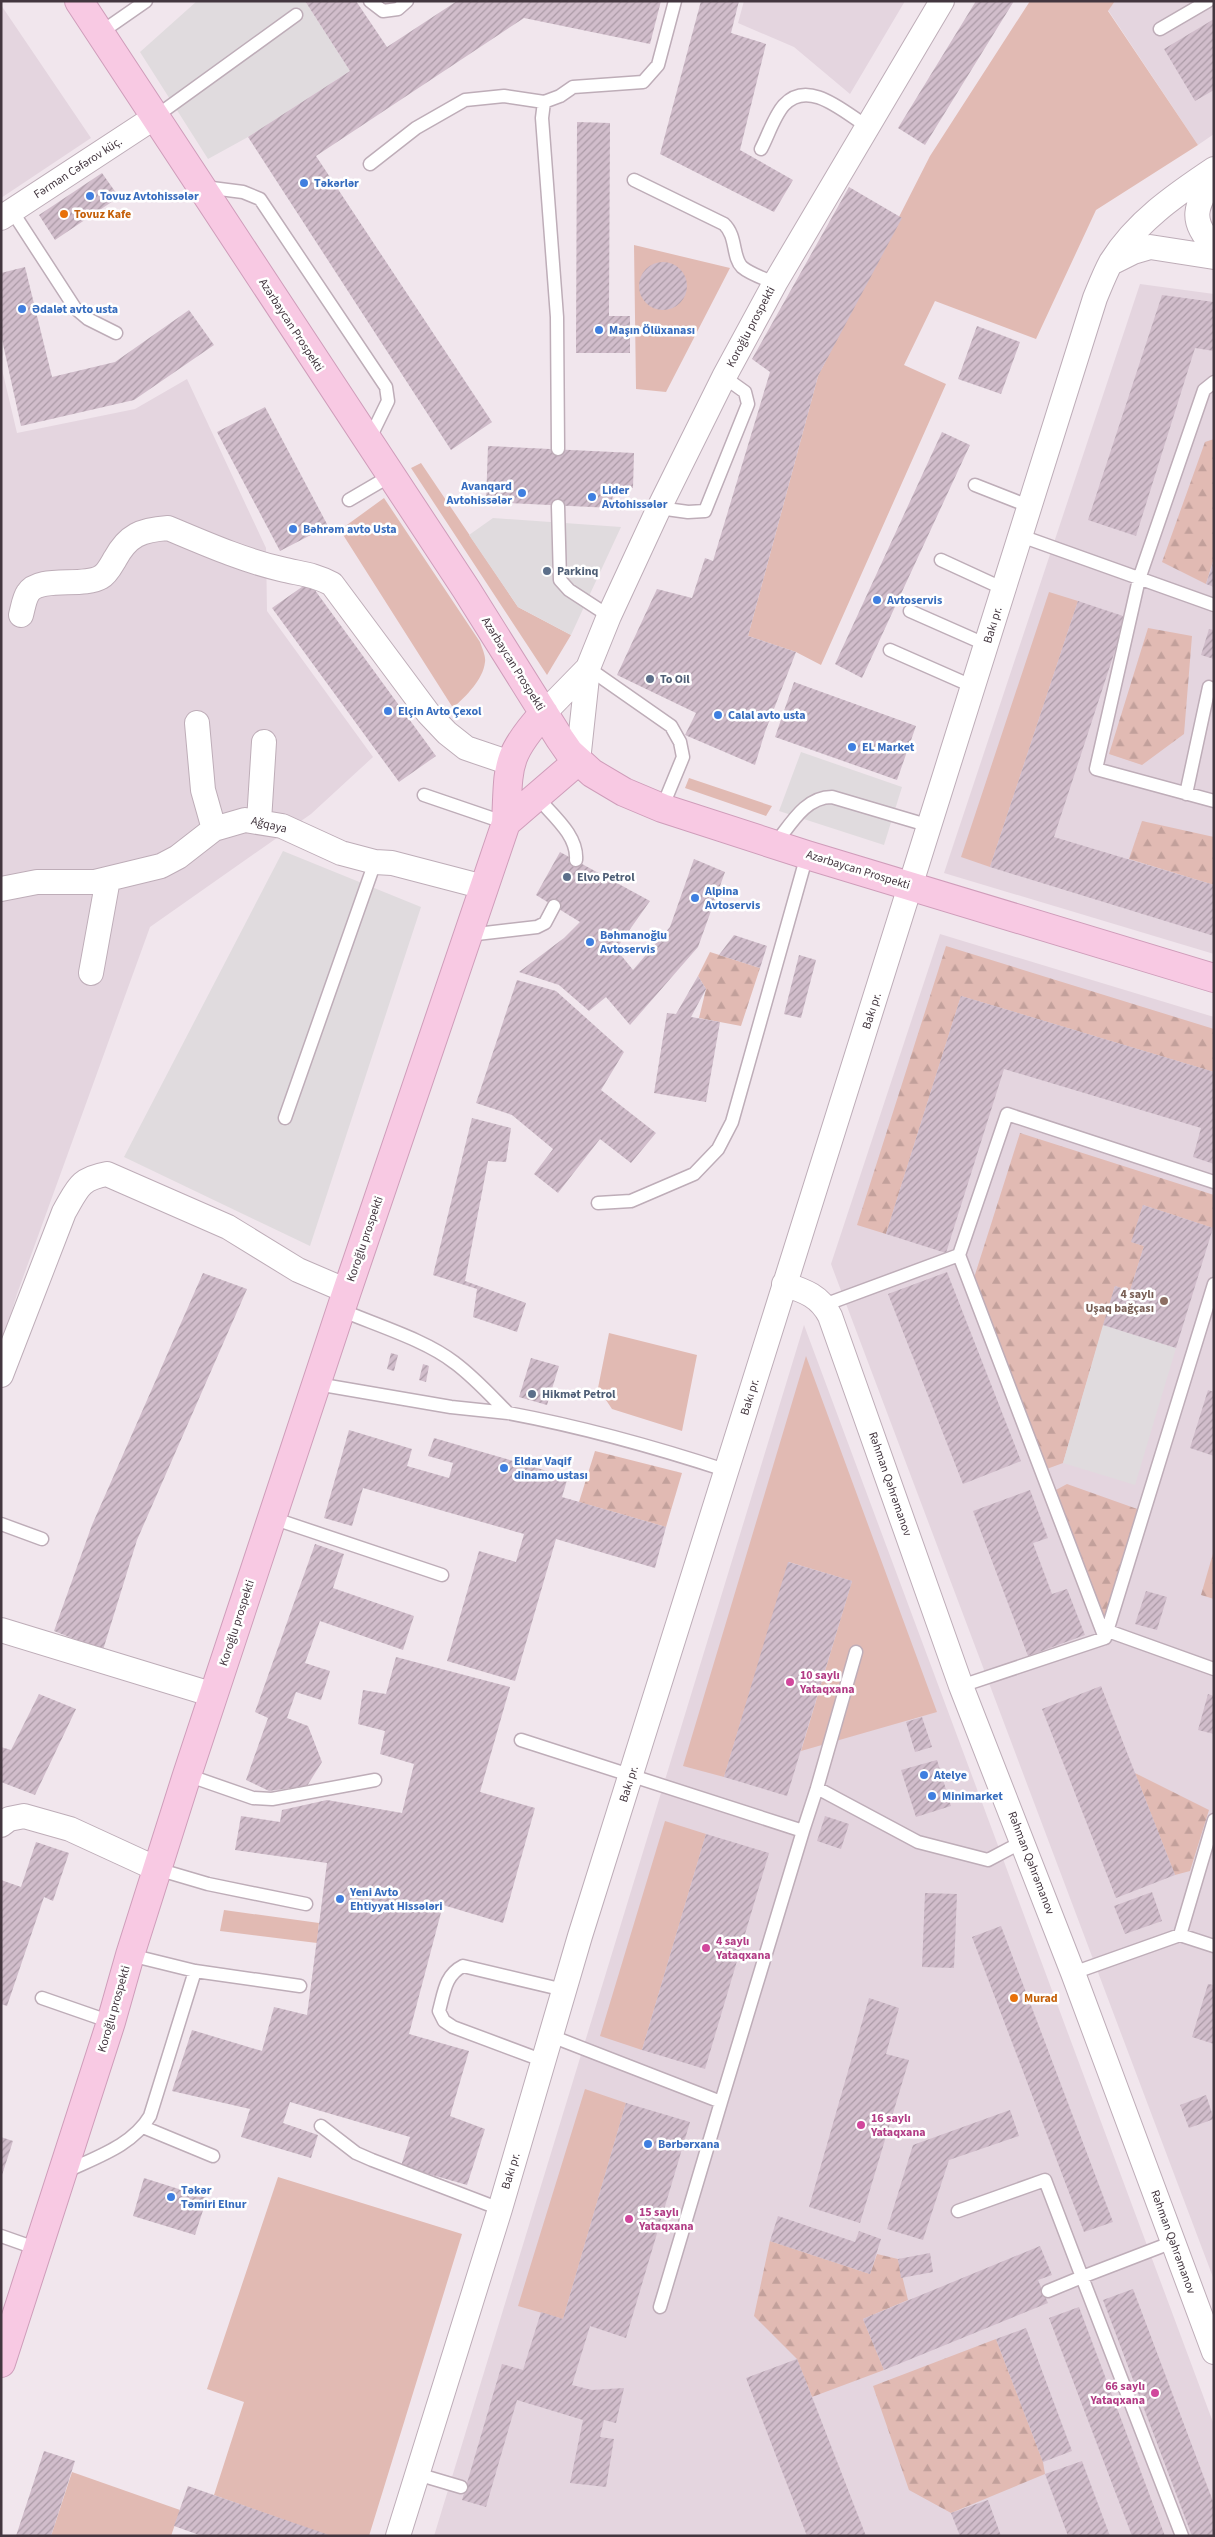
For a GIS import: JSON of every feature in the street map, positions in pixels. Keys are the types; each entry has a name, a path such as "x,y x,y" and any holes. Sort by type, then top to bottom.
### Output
{"street":[{"name":"Azərbaycan Prospekti","path":"79,1 368,443 466,589 569,752 578,761 592,773 624,792 662,808 807,856 1214,978"},
{"name":"Koroğlu prospekti","path":"588,668 609,616 659,508 724,377 775,284 942,1"},
{"name":"Fərman Cəfərov küç.","path":"5,208 155,117"},
{"name":"Bakı pr.","path":"398,2536 500,2209 564,1990 728,1471 784,1284 912,887 1095,298 1111,262 1134,233 1170,199 1214,169"},
{"path":"1214,176 1196,212 1197,223 1202,234 1214,246"},
{"path":"1111,262 1132,252 1150,247 1214,257"},
{"path":"21,615 28,592 39,584 89,582 102,577 119,551 134,535 151,529 168,528 281,569 319,577 332,584 428,713 447,733 466,748 510,763 524,736 588,668"},
{"path":"506,823 578,761 588,668"},
{"path":"196,723 204,790 214,829"},
{"path":"259,820 264,742"},
{"name":"Koroğlu prospekti","path":"3,2352 63,2173 187,1775 344,1300 506,823 510,763"},
{"name":"Ağqaya","path":"1,889 37,882 95,882 161,866 178,857 214,829 244,820 259,820 282,826 341,853 375,862 392,863 484,887"},
{"path":"91,973 108,880"},
{"path":"1,1375 64,1212 77,1190 88,1177 107,1174 220,1223 253,1240 344,1300"},
{"path":"784,1284 804,1290 824,1305"},
{"name":"Rəhman Qəhrəmanov","path":"824,1305 961,1686 1073,1973 1214,2352"},
{"path":"1,1630 214,1696"},
{"path":"1,1825 9,1819 24,1816 70,1829 157,1869"}],"lane":[{"path":"100,33 146,1"},
{"path":"370,1 383,11 398,10 407,1"},
{"path":"370,164 416,128 465,100 504,96 544,102 560,96 573,87 643,82 658,65 675,1"},
{"path":"1160,29 1208,1"},
{"path":"155,117 296,15"},
{"path":"761,149 784,105 799,94 815,94 868,127"},
{"path":"544,102 542,118 557,317 558,449"},
{"path":"634,180 724,224 731,230 738,260 742,268 775,284"},
{"path":"202,187 243,192 260,199 386,387 388,401 368,443"},
{"path":"5,208 75,308 88,319 116,333"},
{"path":"659,508 688,512 705,511 748,404 746,392 724,377"},
{"path":"1214,382 1204,390 1139,579 1096,769 1214,801"},
{"path":"349,500 390,476"},
{"path":"975,486 1031,507"},
{"path":"558,506 560,580 569,590 609,616"},
{"path":"1021,536 1214,605"},
{"path":"941,560 1004,589"},
{"path":"910,611 987,645"},
{"path":"890,650 974,687"},
{"path":"588,668 671,726 680,742 683,757 662,808"},
{"path":"1186,794 1209,687"},
{"path":"424,796 506,823"},
{"path":"775,844 807,804 821,797 832,796 930,826"},
{"path":"537,797 573,840 577,851 576,860"},
{"path":"598,1204 631,1201 694,1174 718,1149 732,1122 807,856"},
{"path":"285,1118 375,862"},
{"path":"468,935 537,927 544,923 554,906"},
{"path":"1107,1635 959,1255 1007,1114 1214,1182"},
{"path":"824,1305 959,1255"},
{"path":"1107,1635 1214,1284"},
{"path":"344,1300 448,1358 477,1381 508,1413"},
{"path":"317,1384 452,1407 508,1413 556,1422 653,1446 728,1471"},
{"path":"272,1518 442,1575"},
{"path":"1,1524 42,1540"},
{"path":"961,1686 1107,1635 1214,1669"},
{"path":"660,2307 856,1652"},
{"path":"521,1740 803,1831"},
{"path":"187,1775 253,1798 272,1800 375,1780"},
{"path":"816,1788 918,1842 988,1860 1022,1842"},
{"path":"1180,1935 1214,1820"},
{"path":"157,1869 208,1884 306,1904"},
{"path":"1073,1973 1180,1935 1214,1946"},
{"path":"130,1954 195,1971 300,1986"},
{"path":"544,2061 453,2027 444,2021 439,2011 446,1983 453,1971 463,1966 564,1990"},
{"path":"63,2173 129,2140 143,2127 150,2116 195,1971"},
{"path":"42,1998 111,2022"},
{"path":"551,2036 721,2102"},
{"path":"321,2126 364,2156 500,2209"},
{"path":"143,2127 213,2156"},
{"path":"958,2212 1045,2180 1182,2536"},
{"path":"1,2236 38,2249"},
{"path":"1048,2291 1173,2242"},
{"path":"417,2474 461,2487"}],"shaded area":[{"path":"197,1 305,1 350,71 248,137 208,159 140,52"},
{"path":"744,1 905,1 850,94 794,47 738,23"},
{"path":"1115,1 1214,1 1214,134 1198,145 1108,10"},
{"path":"1,5 91,138 1,198"},
{"path":"1140,284 1214,294 1214,954 944,873"},
{"path":"1,365 17,433 135,409 187,379 266,548 267,611 373,757 311,814 150,927 17,1294 1,1347"},
{"name":"Parkinq","path":"493,518 621,527 571,635 518,607 469,535"},
{"path":"801,752 902,787 884,845 779,811"},
{"path":"283,851 421,907 310,1246 124,1157"},
{"path":"940,934 1214,1017 1214,2280 831,1264"},
{"path":"804,1325 1214,2425 1214,2536 434,2536"},
{"path":"1103,1325 1176,1348 1135,1485 1063,1463"}],"green space":[{"path":"1030,1 1115,1 1108,11 1198,145 1096,210 1036,339 935,301 904,365 946,384 821,665 796,652 748,636 818,376 930,156"},
{"path":"634,245 730,268 666,392 636,389"},
{"path":"1214,439 1214,558 1206,584 1162,562 1205,442"},
{"path":"421,463 518,607 571,635 547,675 411,468"},
{"path":"384,498 480,642 484,652 485,662 481,675 468,693 453,708 340,530"},
{"path":"1049,592 1078,601 990,867 961,857"},
{"path":"1148,628 1192,636 1184,734 1142,765 1109,754"},
{"path":"689,778 772,806 766,816 685,788"},
{"path":"1142,821 1214,837 1214,885 1129,859"},
{"path":"946,946 1214,1029 1214,1072 961,996 886,1234 857,1225"},
{"path":"710,952 760,968 741,1026 699,1018 706,989 698,976"},
{"path":"1020,1133 1214,1195 1213,1228 1143,1205 1132,1242 1144,1246 1130,1291 1115,1286 1063,1463 1044,1470 973,1281"},
{"path":"609,1333 697,1355 682,1431 612,1409 598,1388"},
{"path":"806,1356 937,1712 801,1751 852,1581 789,1562 724,1777 683,1766"},
{"path":"595,1451 682,1473 666,1527 579,1502"},
{"path":"1067,1484 1140,1510 1104,1624 1054,1491"},
{"path":"1214,1550 1214,1599 1201,1595"},
{"path":"1135,1773 1209,1810 1190,1871 1175,1875"},
{"path":"665,1821 706,1834 642,2050 600,2036"},
{"path":"224,1910 319,1923 317,1943 220,1931"},
{"path":"585,2089 626,2103 563,2319 518,2306"},
{"path":"278,2177 462,2234 369,2536 329,2536 214,2495 244,2402 207,2389"},
{"path":"770,2241 870,2274 877,2254 898,2259 908,2300 863,2319 884,2370 812,2397 797,2359 754,2316"},
{"path":"996,2339 1043,2462 1045,2474 951,2513 909,2490 873,2386"},
{"path":"72,2472 180,2510 171,2536 51,2536"}],"building":[{"path":"305,1 356,1 387,47 457,1 661,1 650,44 524,18 316,156 492,422 451,450 248,137 350,71"},
{"path":"701,1 739,1 731,33 766,44 740,150 793,180 774,212 660,154"},
{"path":"976,1 1014,1 925,145 898,128"},
{"path":"1214,19 1214,90 1195,101 1164,49"},
{"path":"577,122 610,123 609,316 630,316 630,353 576,353"},
{"path":"102,173 119,197 55,240 39,215"},
{"path":"849,187 902,218 818,376 748,636 796,652 765,732 755,765 685,735 696,713 617,675 657,589 692,598 705,558 713,561 770,372 752,359"},
{"path":"663,262 672,264 680,269 685,277 687,286 685,295 680,303 672,308 663,310 654,308 646,303 641,295 639,286 641,277 646,269 654,264"},
{"path":"25,267 52,377 115,362 189,310 214,345 134,400 21,426 1,335 1,273"},
{"path":"1162,295 1214,302 1214,351 1195,348 1136,536 1088,520"},
{"path":"977,326 1020,342 1001,394 958,379"},
{"path":"265,407 328,526 280,551 217,432"},
{"path":"942,432 970,445 862,678 835,664"},
{"path":"488,446 634,453 633,488 613,487 612,508 486,502"},
{"path":"1214,560 1214,587 1206,584"},
{"path":"309,582 436,756 399,782 272,608"},
{"path":"1078,601 1126,617 1054,837 1214,885 1214,936 990,867"},
{"path":"1209,629 1214,630 1214,659 1201,655"},
{"path":"794,682 916,726 897,780 775,737"},
{"name":"Bəhmanoğlu Avtoservis","path":"560,852 650,901 616,949 633,970 670,927 694,859 725,872 698,947 630,1025 606,997 589,1011 559,985 519,972 564,938 580,922 536,895"},
{"path":"734,935 767,946 760,968 719,955"},
{"path":"799,955 816,960 801,1018 784,1014"},
{"path":"698,976 706,989 691,1017 720,1022 706,1102 654,1093 667,1013 676,1014"},
{"path":"517,980 556,991 624,1052 601,1090 656,1133 631,1163 600,1139 558,1193 534,1174 553,1149 512,1115 476,1103"},
{"path":"961,996 1214,1072 1214,1164 1193,1157 1201,1128 1004,1069 946,1253 886,1234"},
{"path":"472,1118 511,1128 506,1162 488,1161 465,1281 526,1303 517,1332 473,1317 477,1289 433,1275"},
{"path":"1143,1205 1213,1228 1176,1348 1103,1325 1115,1286 1130,1291 1144,1246 1131,1242"},
{"path":"947,1272 1021,1461 963,1484 888,1294"},
{"path":"203,1273 247,1289 137,1540 103,1650 54,1631 92,1525"},
{"path":"391,1353 398,1355 394,1371 387,1369"},
{"path":"531,1358 559,1366 547,1405 519,1397"},
{"path":"423,1364 429,1366 426,1382 419,1380"},
{"path":"1208,1390 1214,1392 1214,1456 1190,1448"},
{"path":"349,1430 412,1449 407,1466 449,1478 453,1463 428,1456 434,1438 568,1477 562,1497 666,1527 655,1568 556,1539 515,1681 447,1661 479,1551 516,1562 524,1534 363,1488 352,1526 324,1518"},
{"path":"1030,1490 1048,1538 1033,1543 1052,1594 1067,1589 1085,1635 1028,1656 973,1511"},
{"path":"315,1544 344,1554 333,1588 414,1616 403,1650 320,1621 305,1663 330,1671 321,1700 296,1692 287,1718 308,1726 322,1762 307,1786 269,1791 246,1780 268,1718 255,1712"},
{"path":"788,1562 852,1581 787,1796 724,1777"},
{"path":"1146,1591 1167,1597 1157,1630 1135,1624"},
{"path":"396,1657 510,1687 480,1792 535,1808 503,1923 443,1905 409,2034 469,2051 450,2116 485,2129 467,2185 401,2166 410,2137 290,2102 283,2123 318,2135 311,2158 241,2137 250,2109 172,2091 192,2030 262,2051 274,2007 307,2015 327,1863 235,1850 241,1816 280,1822 282,1810 327,1800 402,1813 414,1764 380,1754 385,1731 358,1724 363,1690 386,1694"},
{"path":"1101,1686 1175,1875 1116,1898 1042,1709"},
{"path":"39,1694 76,1709 35,1795 1,1782 1,1747 11,1750"},
{"path":"1208,1694 1214,1696 1214,1734 1198,1730"},
{"path":"922,1717 932,1747 915,1752 906,1722"},
{"path":"937,1760 951,1806 916,1817 901,1770"},
{"path":"825,1816 849,1824 841,1849 817,1841"},
{"path":"706,1834 769,1853 705,2069 642,2050"},
{"path":"36,1842 69,1853 53,1901 44,1897 7,2006 1,2004 1,1880 21,1887"},
{"path":"1152,1892 1162,1921 1125,1934 1114,1906"},
{"path":"925,1893 957,1894 954,1968 922,1967"},
{"path":"1001,1926 1113,2222 1084,2232 972,1937"},
{"path":"1208,1984 1214,1985 1214,2044 1192,2037"},
{"path":"869,1998 899,2008 886,2054 909,2060 860,2223 809,2207"},
{"path":"1206,2095 1214,2119 1189,2128 1180,2105"},
{"path":"626,2103 690,2122 626,2338 590,2326 572,2385 592,2390 624,2388 616,2423 604,2420 600,2437 614,2439 606,2487 570,2483 583,2420 517,2400 486,2507 462,2500 502,2364 523,2370 541,2312 563,2319"},
{"path":"1010,2110 1019,2136 949,2160 923,2240 887,2229 913,2145"},
{"path":"1,2137 13,2141 2,2175 1,2175"},
{"path":"144,2178 207,2198 195,2235 133,2216"},
{"path":"778,2216 855,2242 859,2231 881,2239 870,2274 770,2241"},
{"path":"1040,2246 1052,2275 1038,2280 1048,2303 884,2370 863,2319"},
{"path":"930,2253 933,2272 901,2278 898,2259"},
{"path":"1133,2289 1214,2504 1214,2536 1192,2536 1103,2300"},
{"path":"1079,2307 1165,2536 1132,2536 1049,2318"},
{"path":"1026,2328 1072,2451 1043,2462 996,2339"},
{"path":"797,2359 866,2536 807,2536 746,2378"},
{"path":"44,2451 75,2461 51,2536 16,2536"},
{"path":"1082,2461 1110,2536 1068,2536 1045,2474"},
{"path":"188,2486 329,2536 202,2536 174,2526"},
{"path":"988,2500 1001,2536 960,2536 951,2513"}],"place":[{"name":"Təkərlər","path":"304,183"},
{"name":"Tovuz Avtohissələr","path":"90,196"},
{"name":"Tovuz Kafe","path":"64,214"},
{"name":"Ədalət avto usta","path":"22,309"},
{"name":"Maşın Ölüxanası","path":"599,330"},
{"name":"Avanqard Avtohissələr","path":"522,493"},
{"name":"Lider Avtohissələr","path":"592,497"},
{"name":"Bəhrəm avto Usta","path":"293,529"},
{"name":"Parkinq","path":"547,571"},
{"name":"Avtoservis","path":"877,600"},
{"name":"To Oil","path":"650,679"},
{"name":"Elçin Avto Çexol","path":"388,711"},
{"name":"Calal avto usta","path":"718,715"},
{"name":"EL Market","path":"852,747"},
{"name":"Elvo Petrol","path":"567,877"},
{"name":"Alpina Avtoservis","path":"695,898"},
{"name":"Bəhmanoğlu Avtoservis","path":"590,942"},
{"name":"4 saylı Uşaq bağçası","path":"1164,1301"},
{"name":"Hikmət Petrol","path":"532,1394"},
{"name":"Eldar Vaqif dinamo ustası","path":"504,1468"},
{"name":"10 saylı Yataqxana","path":"790,1682"},
{"name":"Atelye","path":"924,1775"},
{"name":"Minimarket","path":"932,1796"},
{"name":"Yeni Avto Ehtiyyat Hissələri","path":"340,1899"},
{"name":"4 saylı Yataqxana","path":"706,1948"},
{"name":"Murad","path":"1014,1998"},
{"name":"16 saylı Yataqxana","path":"861,2125"},
{"name":"Bərbərxana","path":"648,2144"},
{"name":"Təkər Təmiri Elnur","path":"171,2197"},
{"name":"15 saylı Yataqxana","path":"629,2219"},
{"name":"66 saylı Yataqxana","path":"1155,2393"}]}
